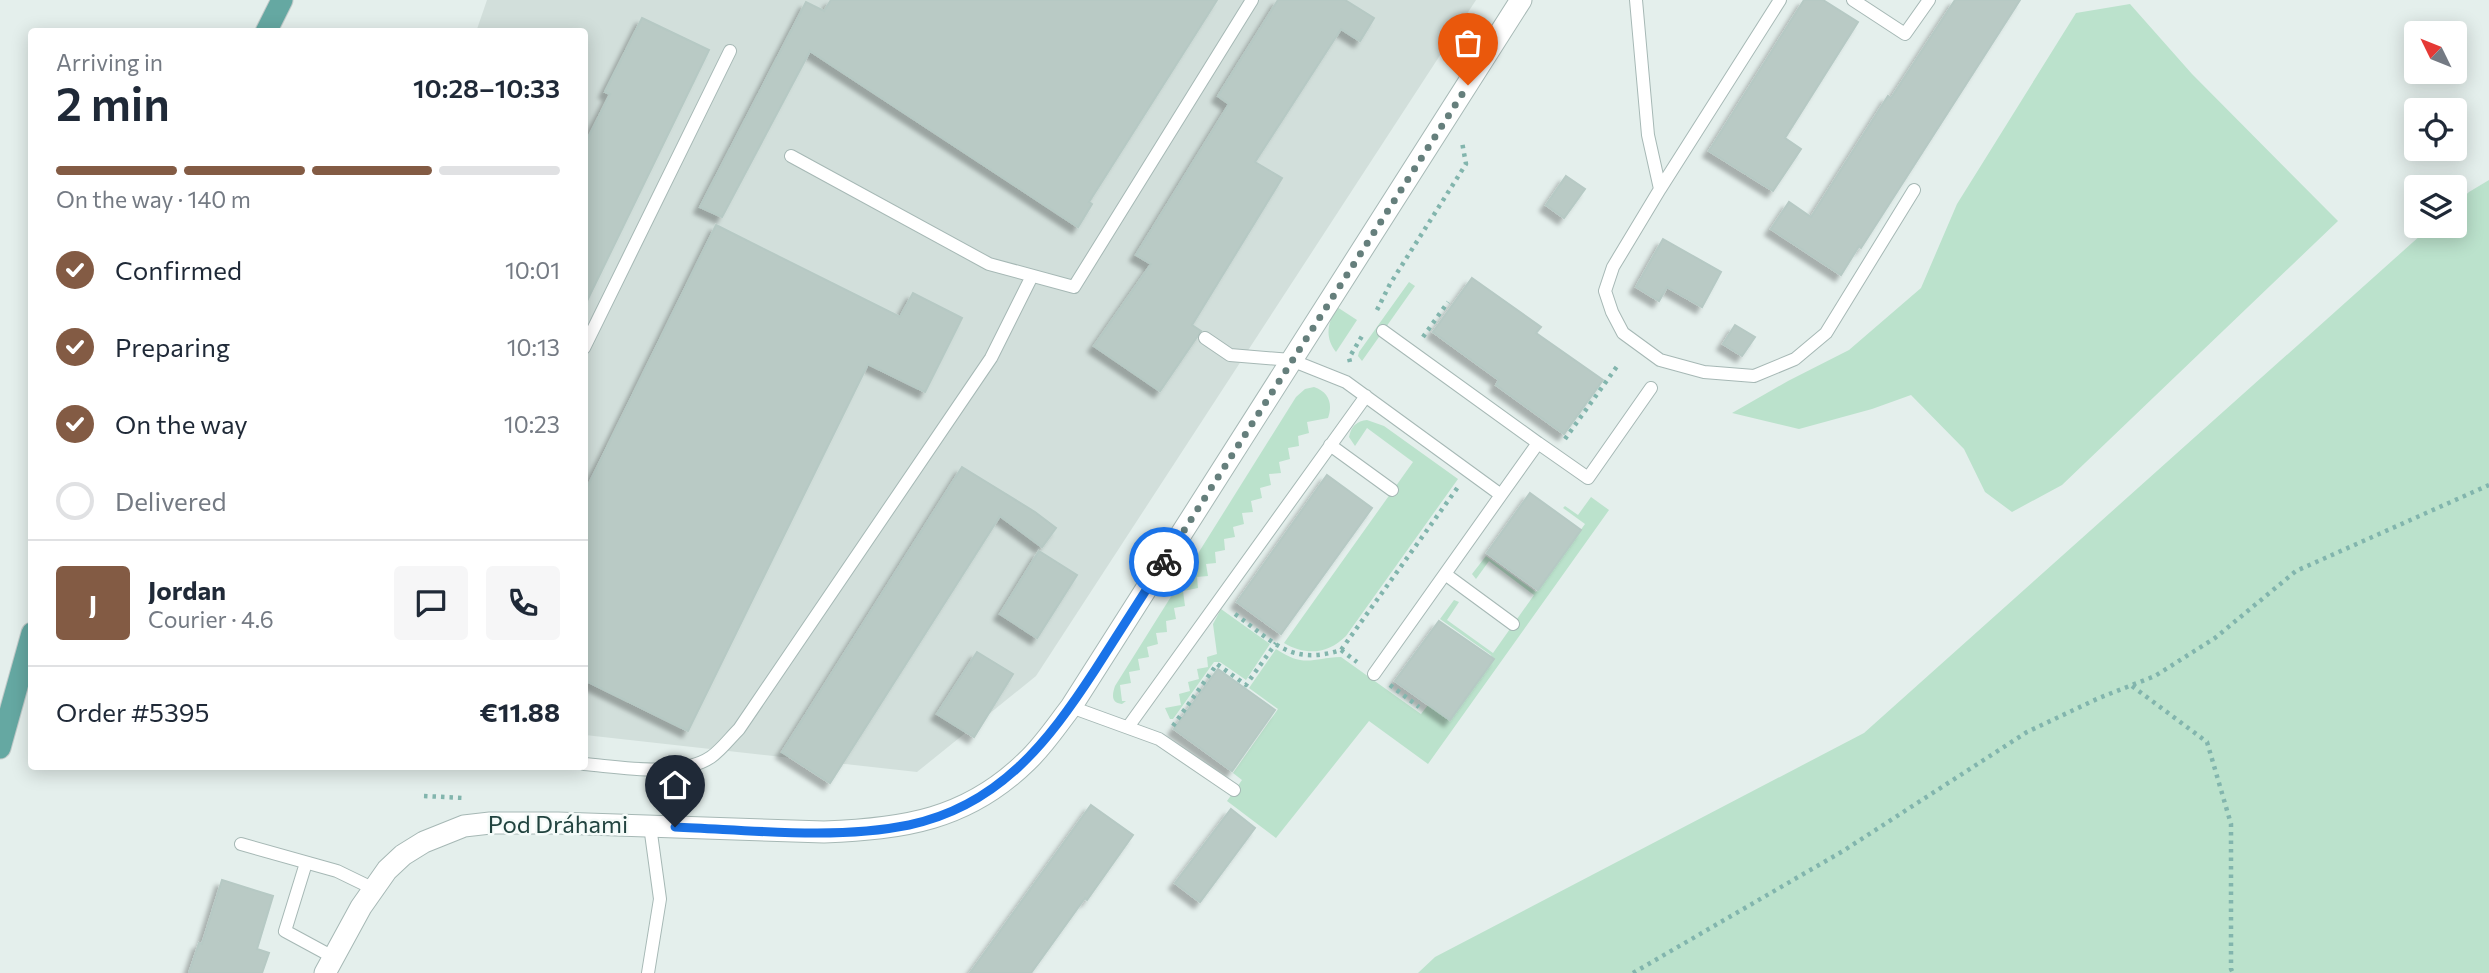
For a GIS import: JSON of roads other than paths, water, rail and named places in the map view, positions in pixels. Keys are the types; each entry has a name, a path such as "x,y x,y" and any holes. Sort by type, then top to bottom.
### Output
{"main road":[{"path":"268,28 282,0"},
{"path":"0,748 28,647"}],"street":[{"name":"Pod Dráhami","path":"329,965 372,888 403,855 424,842 464,826 518,823 824,832 871,830 927,820 976,799 1002,783 1027,762 1071,707 1521,0"}],"lane":[{"path":"792,156 989,264 1074,287 1252,0"},
{"path":"1636,0 1648,135 1660,189"},
{"path":"1780,0 1613,267 1605,290 1623,333 1660,360 1704,372 1754,376 1795,359 1826,333 1914,190"},
{"path":"1853,0 1905,34 1929,0"},
{"path":"588,340 730,51"},
{"path":"588,764 640,768 687,767 710,757 739,729 991,358 1032,276"},
{"path":"1383,331 1588,478 1651,388"},
{"path":"1205,338 1230,355 1291,360 1346,382 1501,495"},
{"path":"1128,727 1366,396"},
{"path":"1374,674 1538,443"},
{"path":"1330,445 1392,490"},
{"path":"1445,575 1513,624"},
{"path":"1071,707 1162,741 1234,790"},
{"path":"648,973 660,899 650,826"},
{"path":"241,844 337,871 372,888"},
{"path":"306,863 285,931 329,965"}]}
